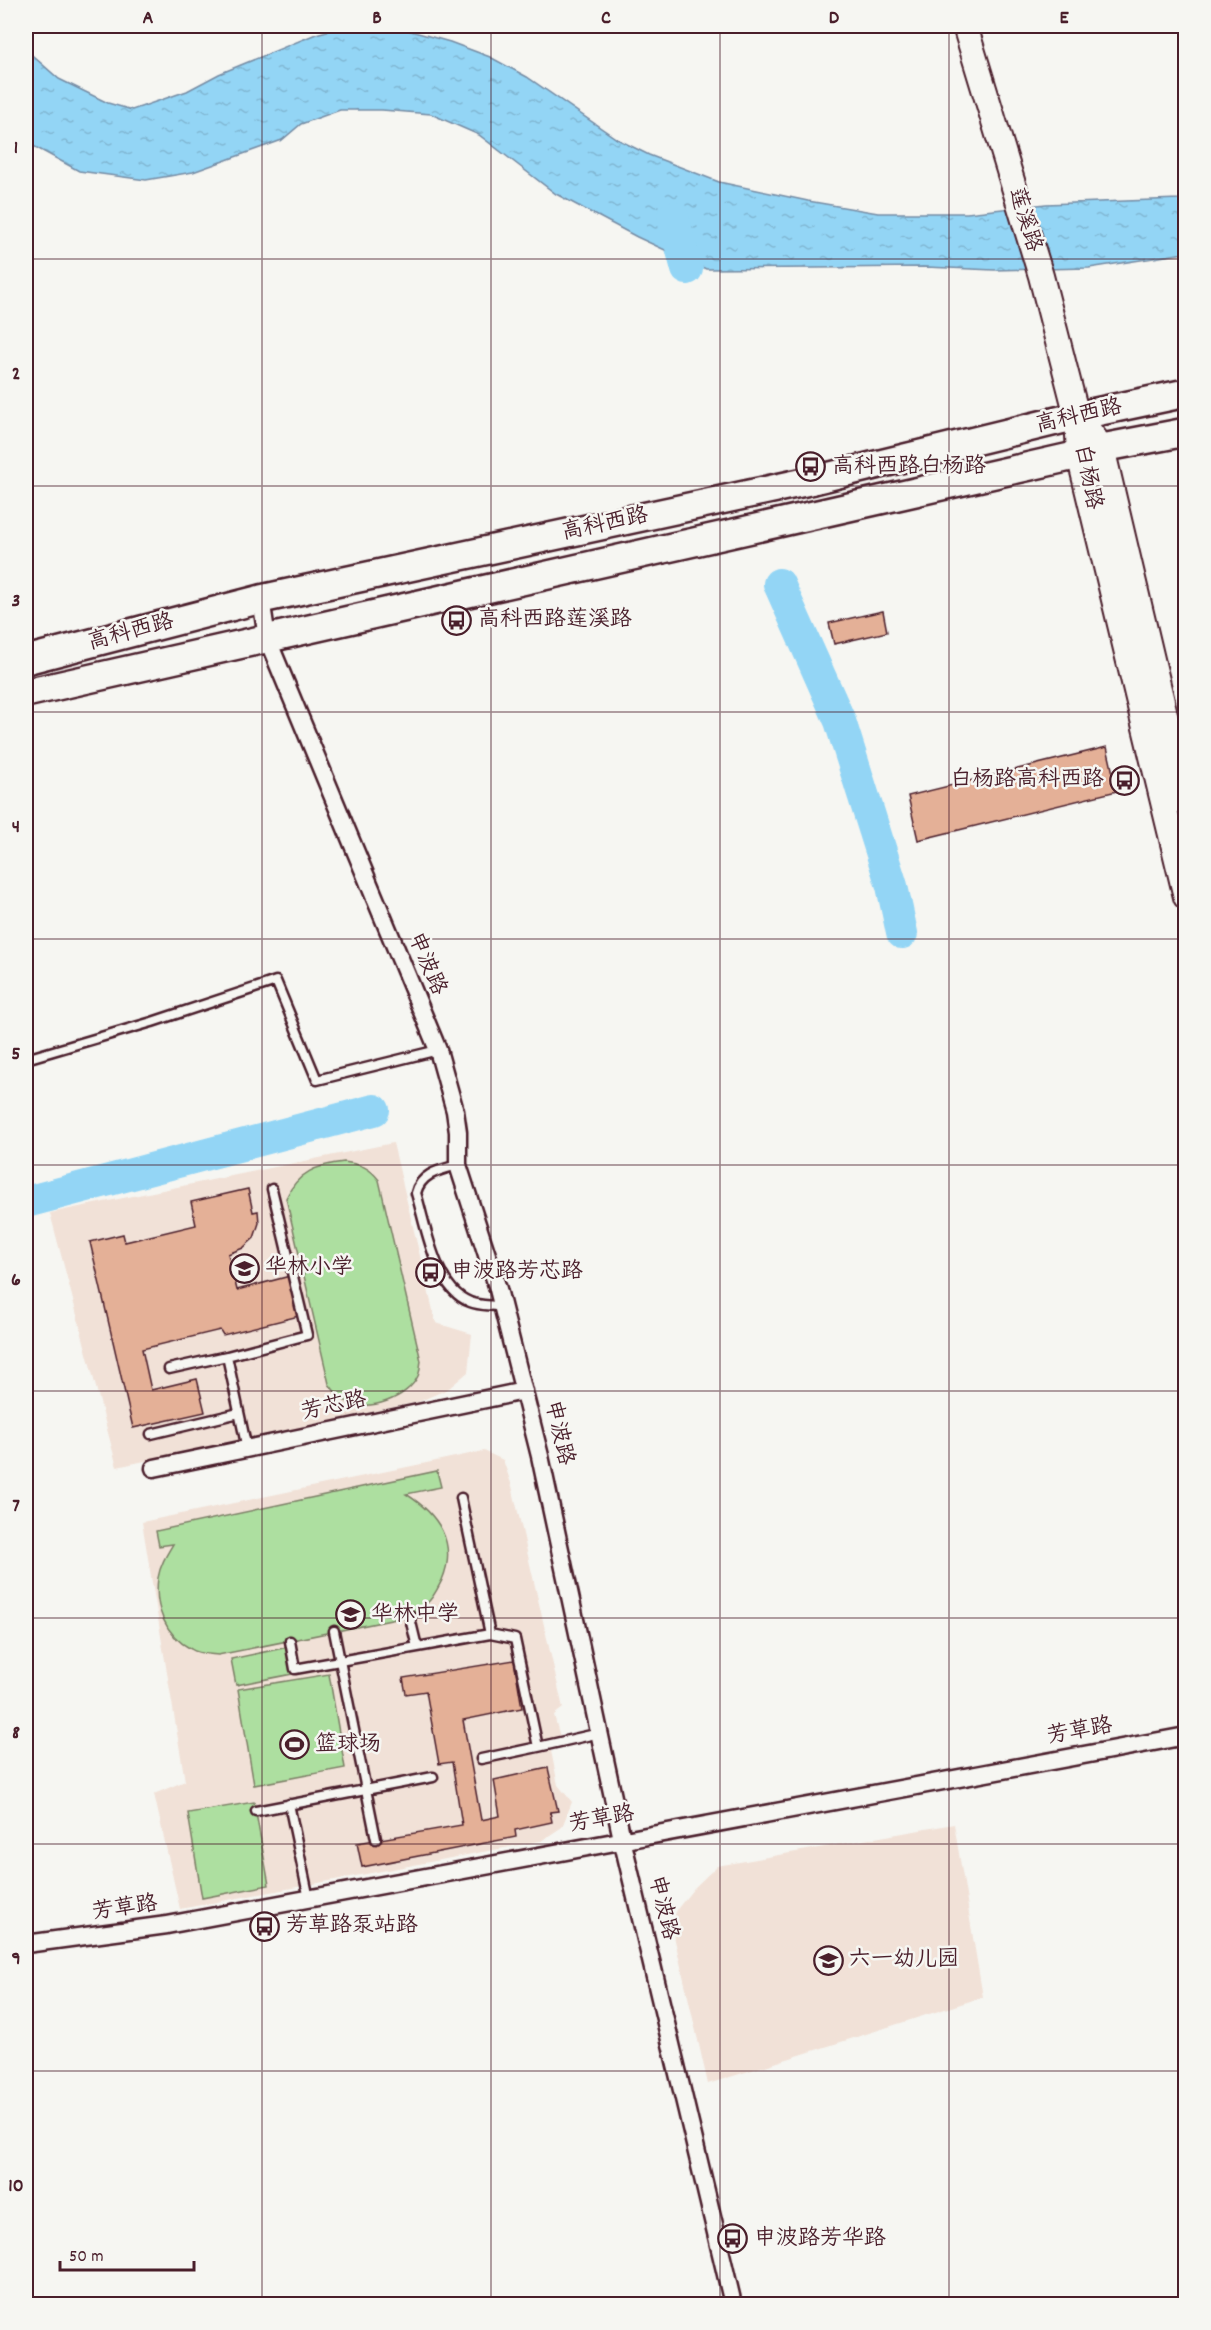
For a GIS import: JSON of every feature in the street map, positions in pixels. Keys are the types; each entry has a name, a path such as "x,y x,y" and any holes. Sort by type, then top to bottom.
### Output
{"main road":[{"name":"莲溪路","path":"965,26 1041,276 1077,416"},
{"name":"高科西路","path":"26,660 261,599 814,480 1077,416 1185,393"},
{"name":"白杨路","path":"1077,416 1091,452 1185,803"},
{"name":"高科西路","path":"26,693 1185,432"},
{"name":"白杨路","path":"1091,452 1185,897"}],"street":[{"name":"申波路","path":"261,599 267,638 438,1050 455,1111 458,1132 458,1165 502,1307 524,1391 565,1565 622,1839 733,2304"},
{"name":"芳芯路","path":"153,1468 524,1391"},
{"name":"芳草路","path":"26,1944 167,1925 309,1900 622,1839 1185,1736"}],"lane":[{"path":"26,1059 143,1025 276,981 317,1080 438,1050"},
{"path":"458,1165 426,1176 418,1184 416,1193 439,1270 450,1289 460,1297 471,1303 502,1307"},
{"path":"169,1369 307,1335 273,1190"},
{"path":"227,1356 247,1449"},
{"path":"151,1434 239,1413"},
{"path":"461,1498 490,1634"},
{"path":"409,1614 417,1647"},
{"path":"334,1631 376,1839"},
{"path":"290,1641 295,1669 490,1634 515,1639 538,1747"},
{"path":"481,1759 600,1733"},
{"path":"256,1811 366,1788 433,1777"},
{"path":"289,1804 309,1900"}],"shaded area":[{"name":"华林小学","path":"393,1143 436,1323 472,1334 468,1372 448,1389 418,1402 117,1467 50,1213"},
{"name":"华林中学","path":"484,1451 503,1460 512,1486 563,1708 554,1715 561,1741 550,1746 558,1785 572,1802 562,1827 541,1841 180,1909 154,1794 185,1781 142,1522"},
{"name":"六一幼儿园","path":"954,1824 983,1997 708,2084 671,1923 678,1908 694,1888 717,1866"}],"green space":[{"path":"344,1162 364,1167 379,1180 421,1361 418,1376 406,1391 397,1397 376,1404 355,1404 346,1401 329,1384 286,1198 296,1182 309,1171 325,1165"},
{"path":"437,1471 441,1487 406,1494 436,1520 446,1542 448,1554 446,1567 442,1580 431,1599 406,1617 218,1655 194,1651 174,1636 168,1628 160,1610 157,1589 160,1569 173,1544 159,1546 156,1531"},
{"path":"288,1647 293,1674 236,1685 231,1659"},
{"name":"篮球场","path":"329,1674 345,1768 254,1785 238,1689"},
{"path":"254,1802 269,1885 202,1898 188,1813"}],"water":[{"path":"345,26 393,26 450,42 490,57 527,77 617,139 649,155 719,182 808,201 878,213 967,213 1046,204 1185,197 1185,253 1089,268 706,269 637,237 556,194 479,135 431,114 382,110 340,110 301,124 282,140 193,172 146,180 79,171 26,142 26,50 59,79 108,103 132,110 187,91 219,74 316,34"}],"building":[{"path":"883,611 887,632 834,644 829,623"},
{"path":"1107,747 1117,791 918,840 908,796"},
{"path":"248,1189 253,1212 258,1211 259,1223 254,1238 243,1248 228,1254 237,1290 290,1276 299,1316 223,1335 220,1330 142,1349 151,1390 197,1379 205,1412 133,1428 90,1242 123,1234 125,1242 196,1225 191,1202"},
{"path":"514,1660 522,1708 463,1720 481,1820 500,1816 494,1780 548,1768 558,1811 550,1812 552,1822 515,1830 516,1837 362,1867 357,1843 462,1825 452,1762 439,1764 426,1691 406,1694 403,1678"}],"waterway":[{"path":"673,217 687,269"},
{"path":"779,584 840,721 892,886 902,933"},
{"path":"26,1202 374,1110"}],"place":[{"name":"高科西路白杨路","path":"811,467"},
{"name":"高科西路莲溪路","path":"457,620"},
{"name":"白杨路高科西路","path":"1125,780"},
{"name":"华林小学","path":"244,1268"},
{"name":"申波路芳芯路","path":"430,1272"},
{"name":"华林中学","path":"350,1615"},
{"name":"篮球场","path":"294,1745"},
{"name":"芳草路泵站路","path":"265,1926"},
{"name":"六一幼儿园","path":"828,1960"},
{"name":"申波路芳华路","path":"733,2239"}]}
